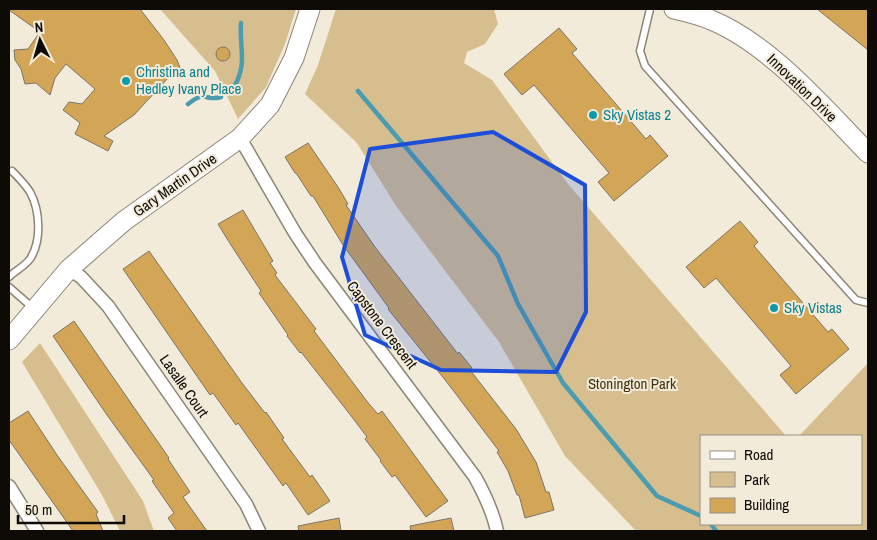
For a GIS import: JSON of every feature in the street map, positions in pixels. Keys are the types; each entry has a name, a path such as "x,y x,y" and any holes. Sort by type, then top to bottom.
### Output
{"street":[{"name":"Gary Martin Drive","path":"9,340 69,269 124,221 240,138 270,105 294,58 310,9"},
{"name":"Innovation Drive","path":"674,9 712,17 775,60 868,152"},
{"name":"Capstone Crescent","path":"240,138 295,233 315,263 476,478 487,499 497,531"},
{"name":"Lasalle Court","path":"69,269 81,277 108,306 246,504 259,531"},
{"path":"9,486 37,531"}],"lane":[{"path":"650,9 640,51 645,66 856,300 868,303"},
{"path":"9,276 29,260 37,240 38,226 37,209 30,192 12,171"},
{"path":"9,287 34,309"}],"highlighted area":[{"path":"493,132 585,185 586,312 556,372 441,370 365,335 342,257 370,149"}],"green space":[{"path":"160,9 296,9 285,44 266,87 238,119 215,71"},
{"name":"Stonington Park","path":"336,9 494,9 498,24 485,44 467,52 464,63 492,80 568,184 785,435 700,435 700,525 862,525 862,435 800,435 868,363 868,531 636,531 565,456 499,342 396,206 357,143 305,94 318,65"},
{"path":"40,343 143,501 154,531 120,531 102,495 22,362"}],"building":[{"name":"Christina and Hedley Ivany Place","path":"9,9 140,9 164,40 177,60 183,75 169,77 134,115 104,136 113,141 108,151 75,134 80,123 63,110 69,102 82,104 95,89 66,64 55,78 50,95 36,83 25,84 21,69 15,60 14,50 28,49 40,32"},
{"path":"817,9 868,9 868,50"},
{"name":"Sky Vistas 2","path":"559,28 577,49 572,53 646,139 650,135 668,156 614,201 598,182 609,173 534,85 522,95 504,74"},
{"path":"223,47 228,49 230,54 228,59 223,61 218,59 216,54 218,49"},
{"path":"308,143 338,187 348,204 346,205 375,247 458,354 459,352 472,368 470,370 516,429 536,462 546,492 549,492 554,510 525,518 519,495 517,495 508,471 497,452 499,451 388,309 285,157"},
{"path":"243,210 273,261 270,263 277,273 275,275 316,329 314,331 369,404 378,414 382,411 448,501 426,517 395,475 392,477 380,461 365,439 367,437 287,336 259,293 261,291 218,224"},
{"name":"Sky Vistas","path":"740,221 758,242 754,246 828,332 832,329 849,349 796,394 780,375 791,366 716,278 704,288 686,267"},
{"path":"149,251 242,383 266,412 284,438 282,439 310,477 312,475 330,501 308,515 286,483 283,486 238,423 236,425 213,393 210,395 123,269"},
{"path":"74,321 169,458 190,492 183,497 207,531 177,531 168,518 174,513 152,481 154,480 53,336"},
{"path":"28,411 98,512 96,514 103,531 73,531 9,440 9,423"},
{"path":"339,518 341,531 299,531 298,526"},
{"path":"451,518 454,531 411,531 410,526"}],"waterway":[{"path":"234,87 242,63 241,23"},
{"path":"358,91 498,256 518,304 563,383 657,496 700,516"},
{"path":"188,104 199,97 221,97"},
{"path":"712,525 716,531"}],"place":[{"name":"Christina and Hedley Ivany Place","path":"126,81"},
{"name":"Sky Vistas 2","path":"593,115"},
{"name":"Sky Vistas","path":"774,308"}]}
